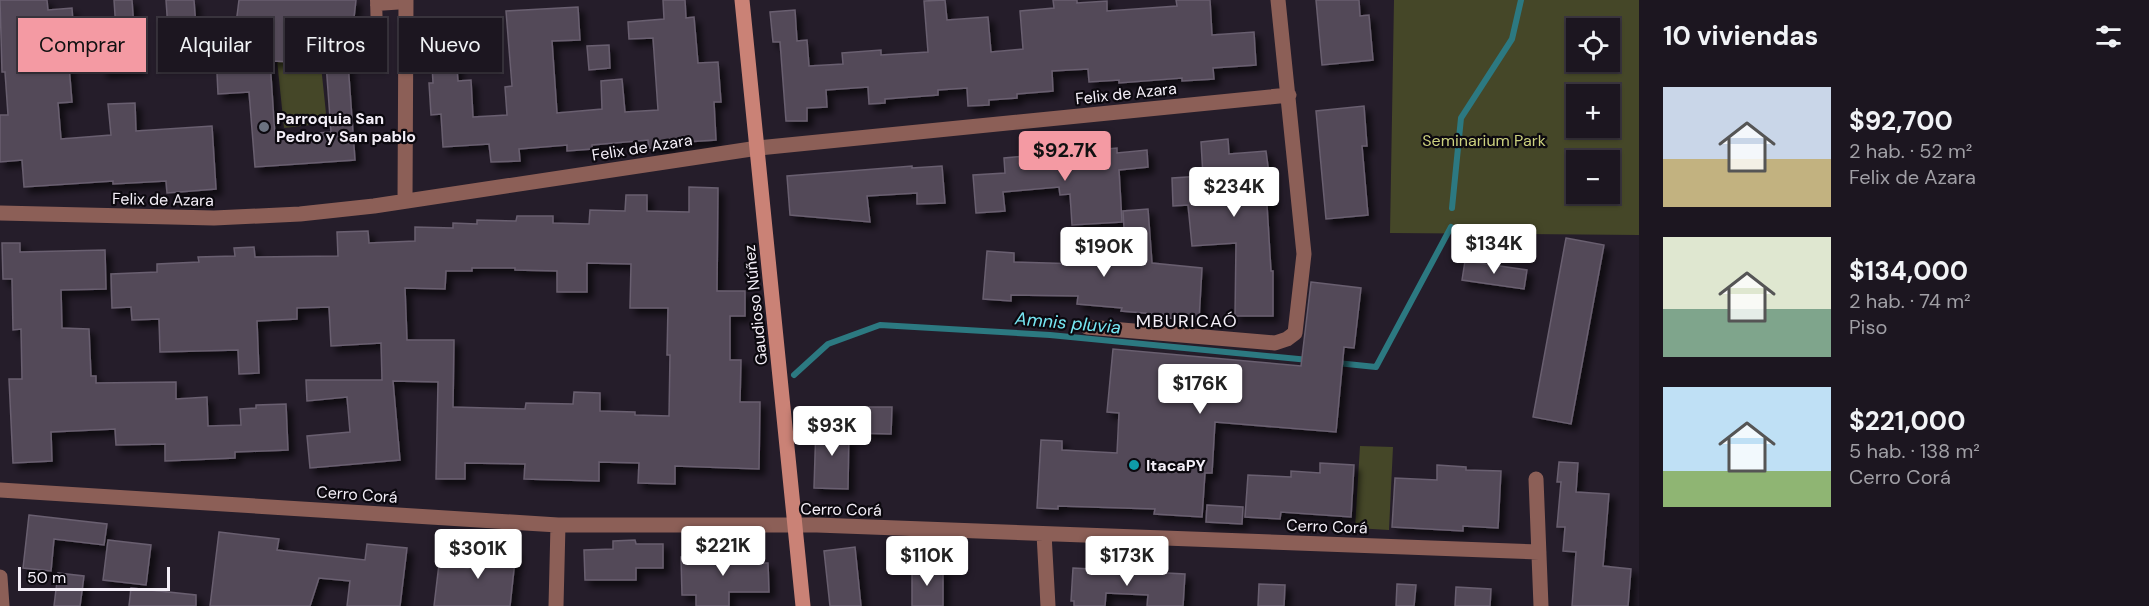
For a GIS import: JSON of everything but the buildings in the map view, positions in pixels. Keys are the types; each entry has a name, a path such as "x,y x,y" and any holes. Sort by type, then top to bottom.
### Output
{"street":[{"name":"Gaudioso Núñez","path":"742,0 803,606"},
{"path":"1087,327 1275,343 1295,333 1304,254 1278,0"},
{"path":"405,201 406,2"},
{"name":"Felix de Azara","path":"0,213 214,218 300,214 405,201 758,148 1289,95"},
{"path":"1536,479 1541,606"},
{"name":"Cerro Corá","path":"0,490 558,525 817,525 1539,552"},
{"path":"556,606 558,525"},
{"path":"1044,534 1048,606"},
{"path":"0,578 2,606"}],"lane":[{"path":"377,18 376,3 406,2"}],"green space":[{"name":"Seminarium Park","path":"1394,0 1639,0 1639,235 1390,233"},
{"path":"285,59 285,72 322,72 327,123 284,128 277,60"},
{"path":"1360,446 1393,447 1389,530 1355,528"}],"waterway":[{"name":"Amnis pluvia","path":"1452,208 1461,118 1512,39 1521,0"},
{"name":"Amnis pluvia","path":"1337,363 1376,367 1451,227"},
{"name":"Amnis pluvia","path":"794,375 828,344 880,325 1050,335 1309,360"}],"place":[{"name":"Parroquia San Pedro y San pablo","path":"264,127"},
{"name":"ItacaPY","path":"1134,465"}],"district":[{"name":"MBURICAÓ","path":"1187,321"}]}
